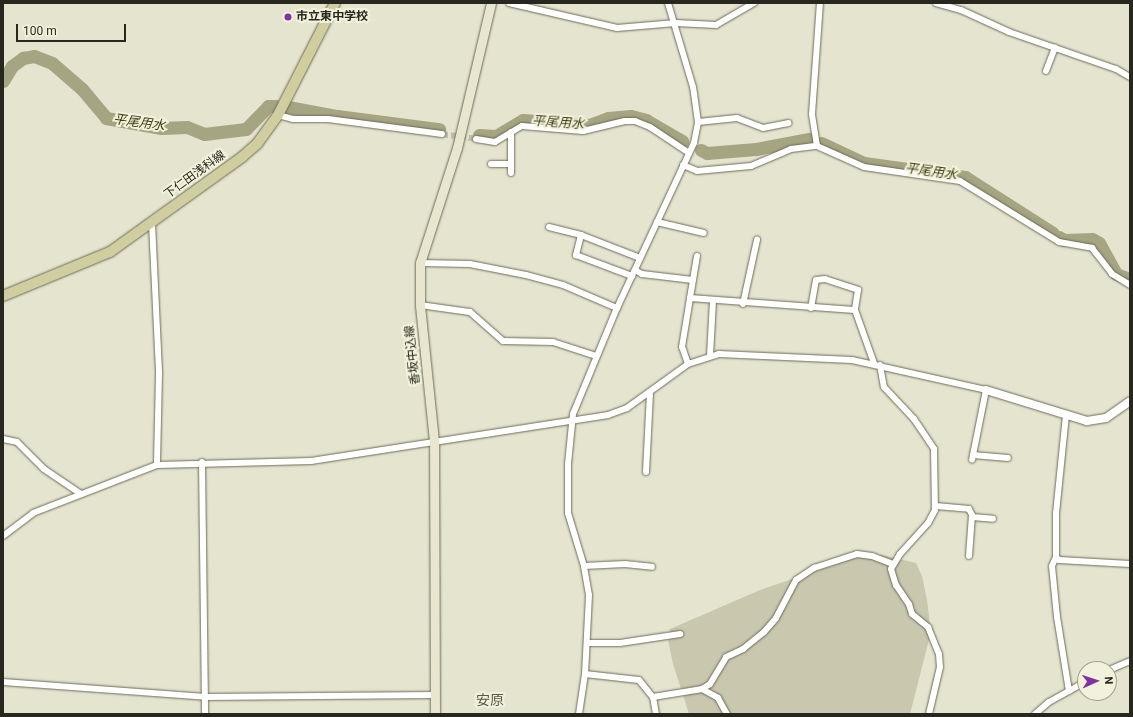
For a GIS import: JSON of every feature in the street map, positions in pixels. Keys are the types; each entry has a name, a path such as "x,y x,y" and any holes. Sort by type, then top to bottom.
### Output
{"main road":[{"name":"下仁田浅科線","path":"3,296 97,259 152,223 242,157 256,144 278,115 335,3"},
{"name":"香坂中込線","path":"435,714 434,441 420,305 420,263 457,148 490,3"}],"street":[{"path":"509,3 617,28 673,24 716,25 754,3"},
{"path":"579,714 585,674 589,594 584,566 571,525 567,501 572,420 578,398 617,308 689,153 698,122 693,87 668,3"},
{"path":"817,146 812,114 820,3"},
{"path":"936,3 956,8 1008,32 1116,68 1130,77"},
{"path":"1046,71 1055,48"},
{"path":"278,115 293,119 328,119 442,134"},
{"path":"698,122 737,118 763,128 789,123"},
{"path":"476,139 495,142 522,126 583,131 625,121 635,121 650,127 689,153"},
{"path":"511,132 511,173"},
{"path":"683,165 697,171 751,166 791,149 817,146 864,167 960,182 1059,242 1092,248 1112,274 1130,285"},
{"path":"491,164 511,164"},
{"path":"657,222 704,233"},
{"path":"152,223 159,374 157,465"},
{"path":"550,227 581,235 640,258"},
{"path":"581,235 576,256 633,273 693,280"},
{"path":"743,304 757,240"},
{"path":"688,364 682,347 697,256"},
{"path":"420,263 470,264 526,275 563,285 617,308"},
{"path":"811,308 816,280 825,279 858,290 855,310 877,364 884,388 932,442 936,463 936,506 928,523 893,564 891,569 896,585 909,604 912,614 928,627 939,654 940,667 929,714"},
{"path":"690,298 743,304 855,310"},
{"path":"710,356 713,301"},
{"path":"420,305 470,312 499,338 508,342 553,342 596,356"},
{"path":"3,535 33,514 157,465 202,462 311,461 572,420 620,411 650,392 688,364 710,356 736,354 877,364 986,390 1087,421 1100,420 1113,415 1130,401"},
{"path":"986,390 973,458 1008,458"},
{"path":"646,472 650,392"},
{"path":"1066,415 1056,513 1056,557 1052,566 1057,617 1069,691"},
{"path":"3,439 17,442 44,468 81,494"},
{"path":"202,462 205,714"},
{"path":"936,506 969,509 972,517 969,556"},
{"path":"972,517 993,519"},
{"path":"653,697 702,689 715,678 726,657 744,649 764,632 776,618 796,580 802,575 822,564 857,554 872,556 893,564"},
{"path":"1056,557 1059,560 1130,564"},
{"path":"584,566 624,564 652,567"},
{"path":"587,643 620,642 680,634"},
{"path":"1117,667 1130,661"},
{"path":"585,674 638,680 653,697 656,714"},
{"path":"3,682 205,697 435,695"},
{"path":"1035,714 1046,704 1077,686"},
{"path":"702,689 718,698 727,714"}],"green space":[{"path":"882,555 916,563 922,576 927,600 931,632 910,714 689,714 673,664 668,640 670,629 760,590 857,557"}],"waterway":[{"name":"平尾用水","path":"3,81 12,66 23,58 34,56 52,63 82,89 106,118 161,128 187,127 204,134 246,129 268,106 276,106"},
{"name":"平尾用水","path":"288,107 337,116 439,129"},
{"name":"平尾用水","path":"479,135 496,136 523,120 589,125 608,118 631,116 646,120 682,141"},
{"name":"平尾用水","path":"701,150 707,153 756,149 809,139"},
{"name":"平尾用水","path":"821,143 864,163 965,177 1053,233"},
{"name":"平尾用水","path":"1059,237 1064,240 1092,239 1099,243 1116,274 1130,279"}],"tunnel":[{"path":"442,134 476,139"}],"place":[{"name":"市立東中学校","path":"288,17"}],"district":[{"name":"安原","path":"490,700"}]}
